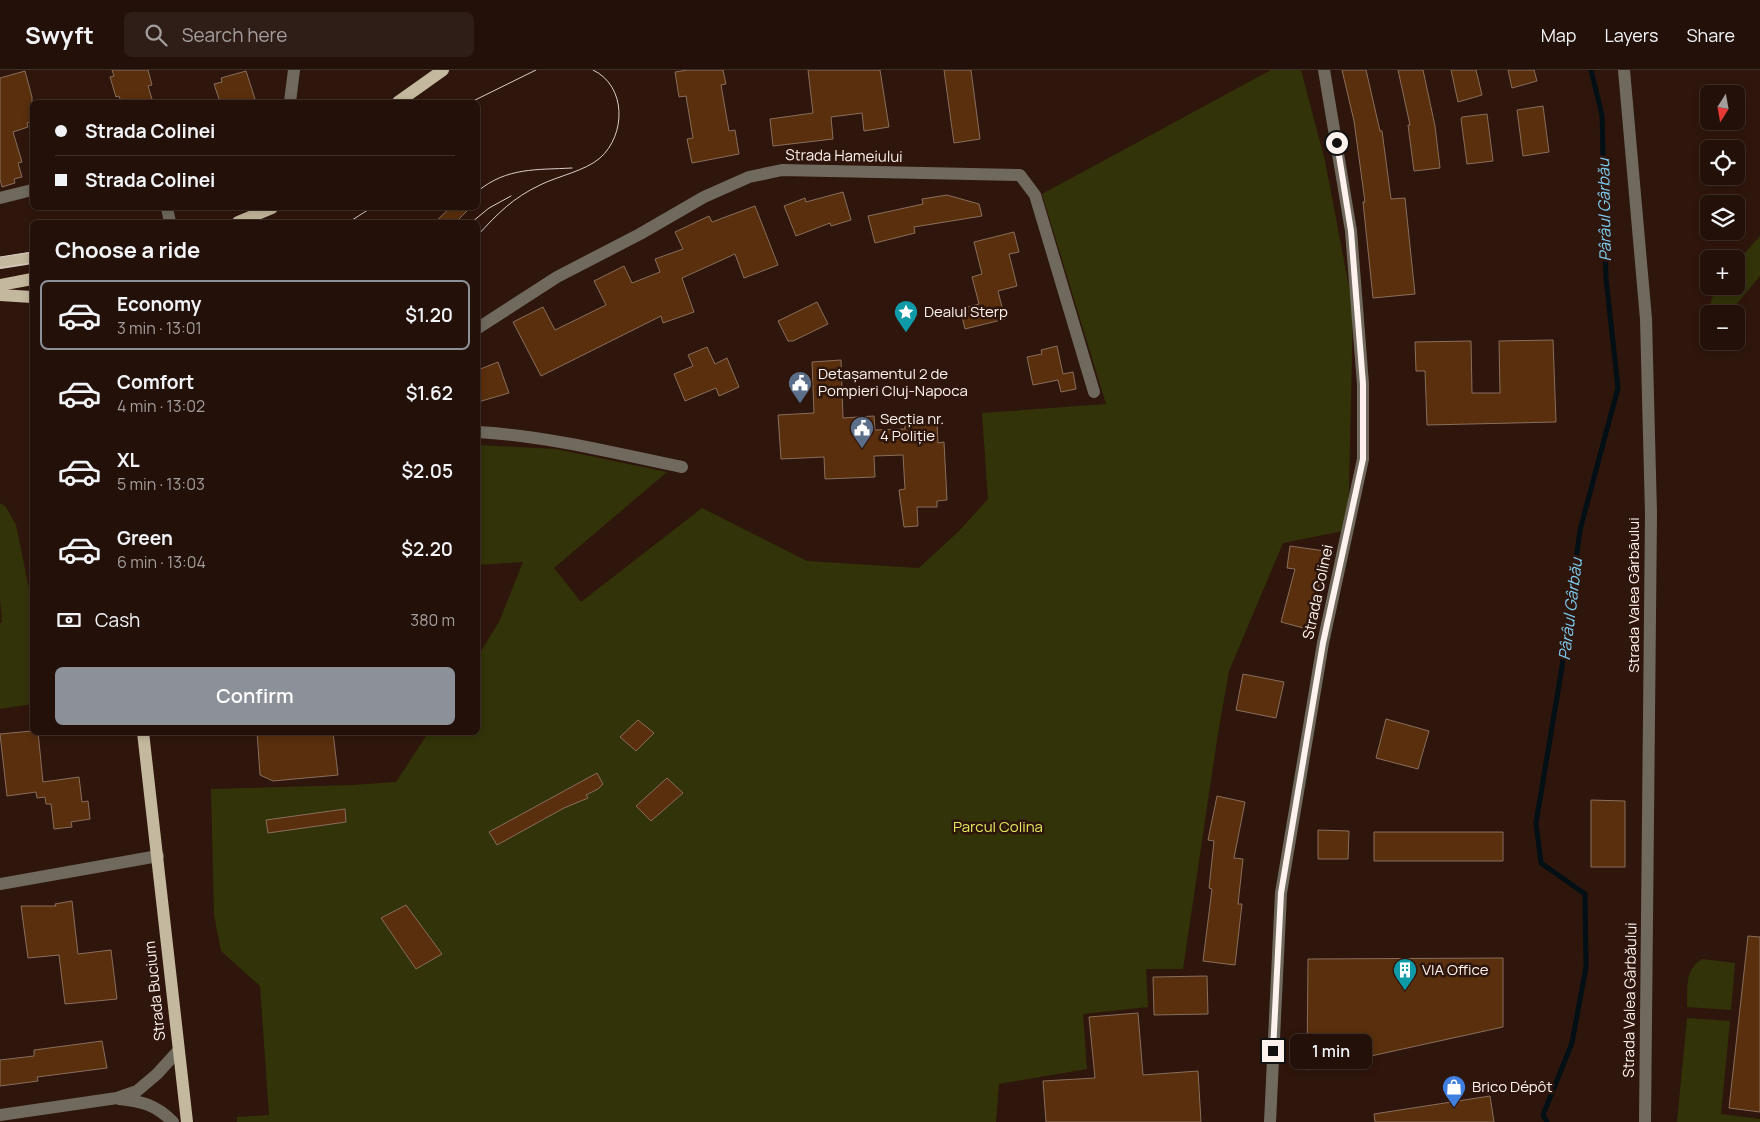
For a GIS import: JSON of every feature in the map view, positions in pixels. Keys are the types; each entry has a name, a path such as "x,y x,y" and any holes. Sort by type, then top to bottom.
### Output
{"main road":[{"path":"401,100 443,70"},
{"path":"243,220 267,210"},
{"path":"0,263 30,258"},
{"path":"0,285 30,279"},
{"path":"0,295 30,297"},
{"name":"Strada Bucium","path":"143,735 187,1122"}],"street":[{"path":"290,100 294,70"},
{"name":"Strada Colinei","path":"1270,1122 1281,893 1323,643 1363,459 1363,384 1351,231 1324,70"},
{"name":"Strada Valea Gârbăului","path":"1624,70 1646,319 1651,513 1645,1122"},
{"name":"Strada Hameiului","path":"480,327 557,277 640,234 704,197 749,178 782,170 1020,175 1035,195 1094,392"},
{"path":"0,198 30,190"},
{"path":"480,432 554,441 682,467"},
{"path":"0,884 158,856"},
{"path":"0,1115 117,1098 137,1091 157,1074 178,1051"},
{"path":"117,1098 141,1101 164,1112 173,1122"}],"green space":[{"name":"Parcul Colina","path":"1271,70 1301,70 1325,161 1353,308 1348,530 1283,543 1229,671 1183,969 1146,969 1148,1007 1083,1014 1087,1069 999,1084 996,1122 237,1122 237,1117 269,1115 260,986 221,951 214,915 211,789 396,782 427,735 480,735 480,653 499,622 523,562 480,565 480,445 556,449 667,472 554,568 581,602 702,508 807,561 919,568 960,530 988,499 982,413 1106,404 1042,194"},
{"path":"1760,236 1760,276 1745,294 1745,253"},
{"path":"1713,295 1744,295 1736,305 1710,305"},
{"path":"0,503 6,507 16,525 30,593 30,704 0,709 0,623 2,622 0,599"},
{"path":"1702,959 1735,963 1731,1010 1687,1007 1688,980 1692,968"},
{"path":"1687,1018 1730,1021 1721,1114 1760,1119 1760,1122 1677,1122"}],"building":[{"path":"112,70 148,70 152,85 148,86 152,99 120,100 119,96 116,97 110,77 114,76"},
{"path":"723,70 726,84 721,85 729,131 735,130 739,154 692,163 687,139 693,138 686,96 679,97 675,72"},
{"path":"808,70 880,70 889,127 864,131 862,113 831,117 833,139 773,146 770,119 813,113"},
{"path":"944,70 971,70 980,139 954,143"},
{"path":"1342,70 1366,70 1380,131 1382,131 1391,199 1405,198 1415,294 1373,298 1363,202 1365,202 1354,121"},
{"path":"1398,70 1423,70 1435,126 1440,168 1414,171 1408,125 1410,125"},
{"path":"1451,70 1476,70 1482,95 1458,102"},
{"path":"1508,70 1534,70 1537,81 1512,88"},
{"path":"25,71 32,97 32,100 30,100 30,122 27,123 28,127 13,132 22,162 18,163 22,177 14,179 15,183 2,187 0,179 0,78"},
{"path":"246,71 255,100 219,100 214,84 222,82 221,78"},
{"path":"1543,106 1549,152 1523,156 1517,110"},
{"path":"1487,114 1493,161 1467,164 1461,119 1462,117"},
{"path":"843,192 851,220 831,226 830,223 796,236 784,206 805,198 806,202"},
{"path":"947,195 979,204 982,216 914,227 915,233 875,243 868,216 923,204 922,199"},
{"path":"755,206 778,265 744,278 735,254 682,278 694,312 663,323 661,316 541,376 513,322 543,307 555,330 606,305 594,281 624,266 632,283 660,272 655,259 683,249 675,232 709,216 712,222"},
{"path":"448,210 468,210 458,220 437,220"},
{"path":"1014,232 1019,252 1009,254 1017,286 998,291 1005,319 965,329 960,309 979,304 972,277 982,274 974,242"},
{"path":"817,302 828,324 793,341 788,341 778,321"},
{"path":"1553,340 1556,422 1427,425 1425,371 1416,371 1415,342 1471,341 1472,393 1500,393 1499,341"},
{"path":"1057,346 1063,374 1073,372 1076,389 1061,392 1058,380 1033,385 1027,357 1042,354 1041,350"},
{"path":"707,347 715,364 727,358 739,387 719,396 716,388 685,401 674,374 693,366 688,355"},
{"name":"Secția nr. 4 Poliție","path":"841,360 843,418 874,416 875,430 905,429 905,424 937,422 938,443 944,442 947,500 937,501 937,507 917,507 918,526 904,527 899,490 905,489 903,455 874,456 875,477 825,479 824,457 781,459 778,415 814,413 812,362"},
{"path":"498,362 509,393 480,401 480,369"},
{"path":"1290,546 1325,551 1322,574 1307,629 1281,622 1295,569 1287,568"},
{"path":"1243,674 1284,682 1276,718 1236,710"},
{"path":"1386,719 1429,731 1418,769 1376,758"},
{"path":"638,720 654,733 636,751 620,737"},
{"path":"30,731 30,735 38,735 43,782 79,777 82,802 88,801 90,819 71,822 72,827 54,829 51,804 46,804 45,797 37,798 36,792 7,796 0,734"},
{"path":"257,735 333,735 338,775 273,781 260,775"},
{"path":"597,773 603,784 586,795 588,798 564,808 497,845 489,832"},
{"path":"667,778 683,793 651,821 636,806"},
{"path":"1217,796 1245,802 1234,858 1243,859 1238,904 1242,904 1235,965 1203,961 1212,889 1209,888 1214,841 1208,840"},
{"path":"1591,800 1625,801 1625,867 1591,867"},
{"path":"345,809 346,822 268,833 266,820"},
{"path":"1318,830 1349,831 1348,859 1318,859"},
{"path":"1374,832 1503,832 1503,861 1374,861"},
{"path":"72,901 78,954 111,950 117,999 65,1004 59,955 28,958 21,906 56,906 55,904"},
{"path":"406,905 442,954 416,969 381,918"},
{"path":"1748,936 1760,937 1760,1112 1729,1108"},
{"name":"VIA Office","path":"1503,958 1503,1027 1307,1070 1308,959"},
{"path":"1207,976 1208,1014 1154,1015 1153,977"},
{"path":"1138,1013 1143,1075 1198,1071 1201,1122 1046,1122 1043,1081 1095,1078 1089,1017"},
{"path":"102,1041 107,1068 37,1077 38,1081 0,1086 0,1060 34,1056 34,1050"},
{"name":"Brico Dépôt","path":"1490,1096 1494,1122 1375,1122 1374,1114"}],"waterway":[{"name":"Pârâul Gârbău","path":"1547,1122 1543,1115 1572,1043 1586,967 1585,894 1541,863 1536,823 1562,667 1580,530 1618,388 1606,278 1602,115 1591,70"}],"tram line":[{"path":"475,100 536,70"},
{"path":"480,233 499,213 522,195 547,182 594,163 609,148 615,137 618,124 619,111 617,99 612,87 604,77 593,70"},
{"path":"480,190 500,178 523,171 572,168"},
{"path":"474,220 489,208 511,196"},
{"path":"352,220 368,210"},
{"path":"0,257 30,252"},
{"path":"0,268 30,263"}],"place":[{"name":"Dealul Sterp","path":"906,333"},
{"name":"Detașamentul 2 de Pompieri Cluj-Napoca","path":"800,404"},
{"name":"Secția nr. 4 Poliție","path":"862,449"},
{"name":"VIA Office","path":"1405,991"},
{"name":"Brico Dépôt","path":"1454,1108"}],"route":[{"path":"1273,1051 1281,893 1323,643 1363,459 1363,384 1351,231 1337,143"}]}
